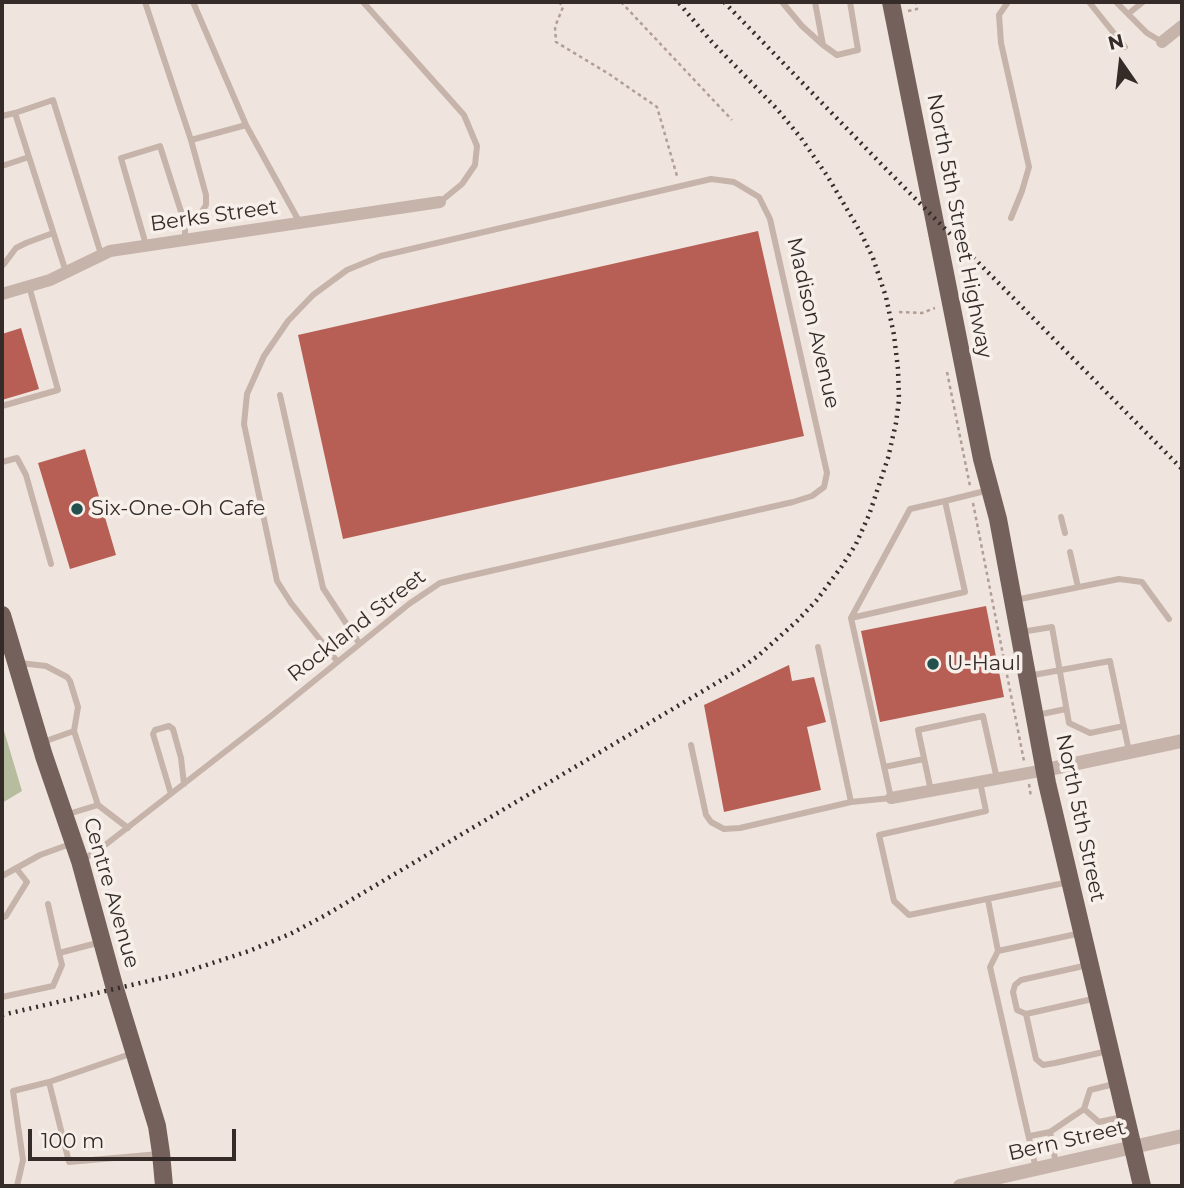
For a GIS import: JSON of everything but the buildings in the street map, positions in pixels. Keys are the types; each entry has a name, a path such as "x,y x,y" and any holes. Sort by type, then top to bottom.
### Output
{"main road":[{"name":"North 5th Street Highway","path":"894,4 982,459"},
{"name":"North 5th Street","path":"982,459 998,519 1035,715 1036,772 1071,882 1142,1186"},
{"name":"Centre Avenue","path":"2,615 40,743 80,861 157,1126 164,1186"}],"street":[{"path":"1162,42 1182,26"},
{"name":"Berks Street","path":"2,295 50,280 110,251 440,202"},
{"path":"891,798 1036,772 1182,741"},
{"name":"Bern Street","path":"962,1186 1182,1136"}],"lane":[{"path":"145,2 191,140 206,195 206,205 201,213 185,225"},
{"path":"193,2 246,125 300,223"},
{"path":"363,2 464,115 477,146 475,165 462,184 440,202"},
{"path":"782,2 802,26 837,55 859,50 850,2"},
{"path":"815,2 823,45"},
{"path":"1007,2 999,15 1001,43 1030,167 1011,218"},
{"path":"1089,2 1125,47"},
{"path":"1116,2 1147,33 1162,42"},
{"path":"1128,14 1143,2"},
{"path":"2,117 53,100 101,255"},
{"path":"15,113 66,272"},
{"path":"191,140 246,125"},
{"path":"146,246 121,158 160,146 185,225 185,240"},
{"path":"2,166 29,157"},
{"name":"Madison Avenue","path":"680,187 711,179 734,182 759,197 769,219 827,473 824,487"},
{"path":"337,661 290,603 277,581 244,424 247,394 264,356 288,321 313,295 347,270 381,256 680,187"},
{"path":"2,266 16,248 53,233"},
{"path":"2,406 58,390 29,286"},
{"path":"280,395 323,588 359,643"},
{"path":"2,462 17,458 26,475 51,564"},
{"name":"Rockland Street","path":"80,861 128,828 359,643 440,583 793,502 813,496 824,487"},
{"path":"691,745 706,815 711,822 724,829 740,828 851,802 891,798 851,618 910,509 990,489"},
{"path":"851,618 965,592 945,501"},
{"path":"1061,517 1065,533"},
{"path":"1069,552 1078,587"},
{"path":"1013,600 1119,579 1142,582 1169,619"},
{"path":"1019,632 1052,627 1069,723 1090,733 1124,726"},
{"path":"818,647 851,802"},
{"path":"1028,677 1110,661 1129,752"},
{"path":"16,663 46,666 70,681 78,707 74,732 98,805 128,828"},
{"path":"1035,715 1066,709"},
{"path":"931,791 918,730 983,716 997,779"},
{"path":"171,794 153,734 155,730 169,726 173,729 181,758 184,784"},
{"path":"40,743 74,732"},
{"path":"884,767 924,759"},
{"path":"980,782 986,811 880,835 894,901 909,915 1071,882"},
{"path":"65,815 98,805"},
{"path":"2,876 40,855 74,843"},
{"path":"2,918 27,882 16,868"},
{"path":"988,900 998,951 990,967 1036,1169"},
{"path":"2,997 53,985 62,965 48,904"},
{"path":"998,951 1082,932"},
{"path":"60,953 103,941"},
{"path":"1090,965 1021,980 1015,985 1013,992 1017,1010 1026,1014 1098,998"},
{"path":"1026,1014 1036,1059 1043,1065 1110,1050"},
{"path":"17,1186 23,1160 13,1091 49,1082 134,1052"},
{"path":"49,1082 69,1162 161,1153"},
{"path":"1030,1136 1050,1132 1084,1109 1090,1090 1118,1083"},
{"path":"1084,1109 1099,1122 1126,1116"},
{"path":"1050,1132 1057,1164"}],"path":[{"path":"559,2 563,7 555,27 556,42 610,74 657,107 680,187"},
{"path":"621,2 732,120"},
{"path":"899,312 922,313 934,308"},
{"path":"945,361 972,494 1036,772 1031,797"}],"green space":[{"path":"2,724 22,791 2,803"}],"railway":[{"path":"2,1015 179,974 249,951 324,916 740,669 797,621 842,566 869,515 888,458 896,423 899,400 898,369 886,297 861,233 801,138 678,2"},
{"path":"724,2 1182,469"}],"place":[{"name":"Six-One-Oh Cafe","path":"77,509"},
{"name":"U-Haul","path":"933,664"}]}
